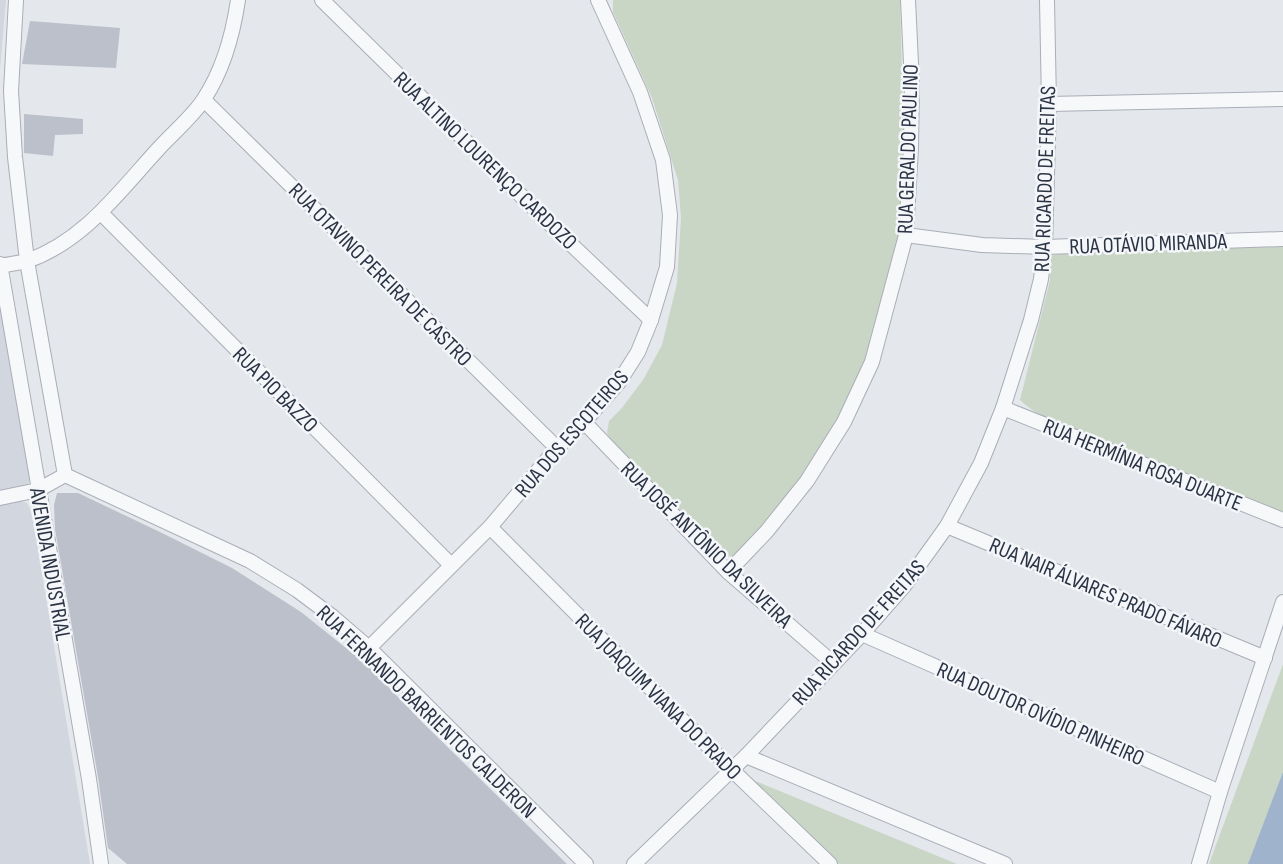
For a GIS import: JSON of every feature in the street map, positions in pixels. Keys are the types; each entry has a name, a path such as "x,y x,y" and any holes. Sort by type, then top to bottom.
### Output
{"street":[{"name":"AVENIDA INDUSTRIAL","path":"16,0 5,91 27,261 65,475"},
{"path":"0,265 27,261 81,230 101,213 204,100 223,60 238,0"},
{"name":"RUA ALTINO LOURENÇO CARDOZO","path":"322,0 651,320"},
{"name":"RUA DOS ESCOTEIROS","path":"369,648 490,527 557,448 584,422 619,382 638,352 651,320 667,267 670,214 663,160 640,92 598,0"},
{"name":"RUA GERALDO PAULINO","path":"728,572 767,531 807,481 844,422 872,362 906,235 912,84 908,0"},
{"name":"RUA RICARDO DE FREITAS","path":"634,864 746,756 862,634 904,586 947,526 981,463 1004,408 1041,279 1045,247 1049,104 1047,0"},
{"path":"1049,104 1283,99"},
{"name":"RUA OTAVINO PEREIRA DE CASTRO","path":"204,100 557,448"},
{"name":"RUA PIO BAZZO","path":"101,213 451,565"},
{"name":"RUA OTÁVIO MIRANDA","path":"906,235 982,245 1045,247 1283,239"},
{"name":"AVENIDA INDUSTRIAL","path":"0,265 89,778 101,864"},
{"name":"RUA HERMÍNIA ROSA DUARTE","path":"1004,408 1283,520"},
{"name":"RUA JOSÉ ANTÔNIO DA SILVEIRA","path":"584,422 728,572 832,663"},
{"path":"0,498 38,490 65,475"},
{"name":"RUA FERNANDO BARRIENTOS CALDERON","path":"65,475 250,561 297,590 369,648 586,864"},
{"name":"RUA NAIR ÁLVARES PRADO FÁVARO","path":"947,526 1265,658"},
{"name":"RUA JOAQUIM VIANA DO PRADO","path":"490,527 732,770 830,864"},
{"path":"1199,864 1283,602"},
{"name":"RUA DOUTOR OVÍDIO PINHEIRO","path":"862,634 1221,792"},
{"path":"746,756 1005,864"}],"shaded area":[{"path":"0,0 6,0 0,69"},
{"path":"0,302 30,480 26,488 0,492"},
{"path":"15,499 27,503 32,513 90,864 0,864 0,503"}],"green space":[{"path":"613,0 900,0 905,181 900,236 870,362 806,481 735,557 727,556 717,550 613,445 607,433 609,421 643,380 662,345 677,283 681,218 678,180 652,98 613,12"},
{"path":"1283,247 1283,517 1070,430 1041,416 1020,400 1050,280 1050,256 1075,250"},
{"path":"1283,664 1283,864 1209,864"},
{"path":"753,780 957,864 839,864"}],"water":[{"path":"1283,772 1283,864 1248,864"}],"building":[{"path":"30,21 120,28 116,68 22,64"},
{"path":"24,114 83,119 83,134 55,135 53,156 24,153"},
{"path":"57,493 78,493 162,533 232,568 301,612 366,664 567,864 127,864 108,848 55,529 54,505"}]}
